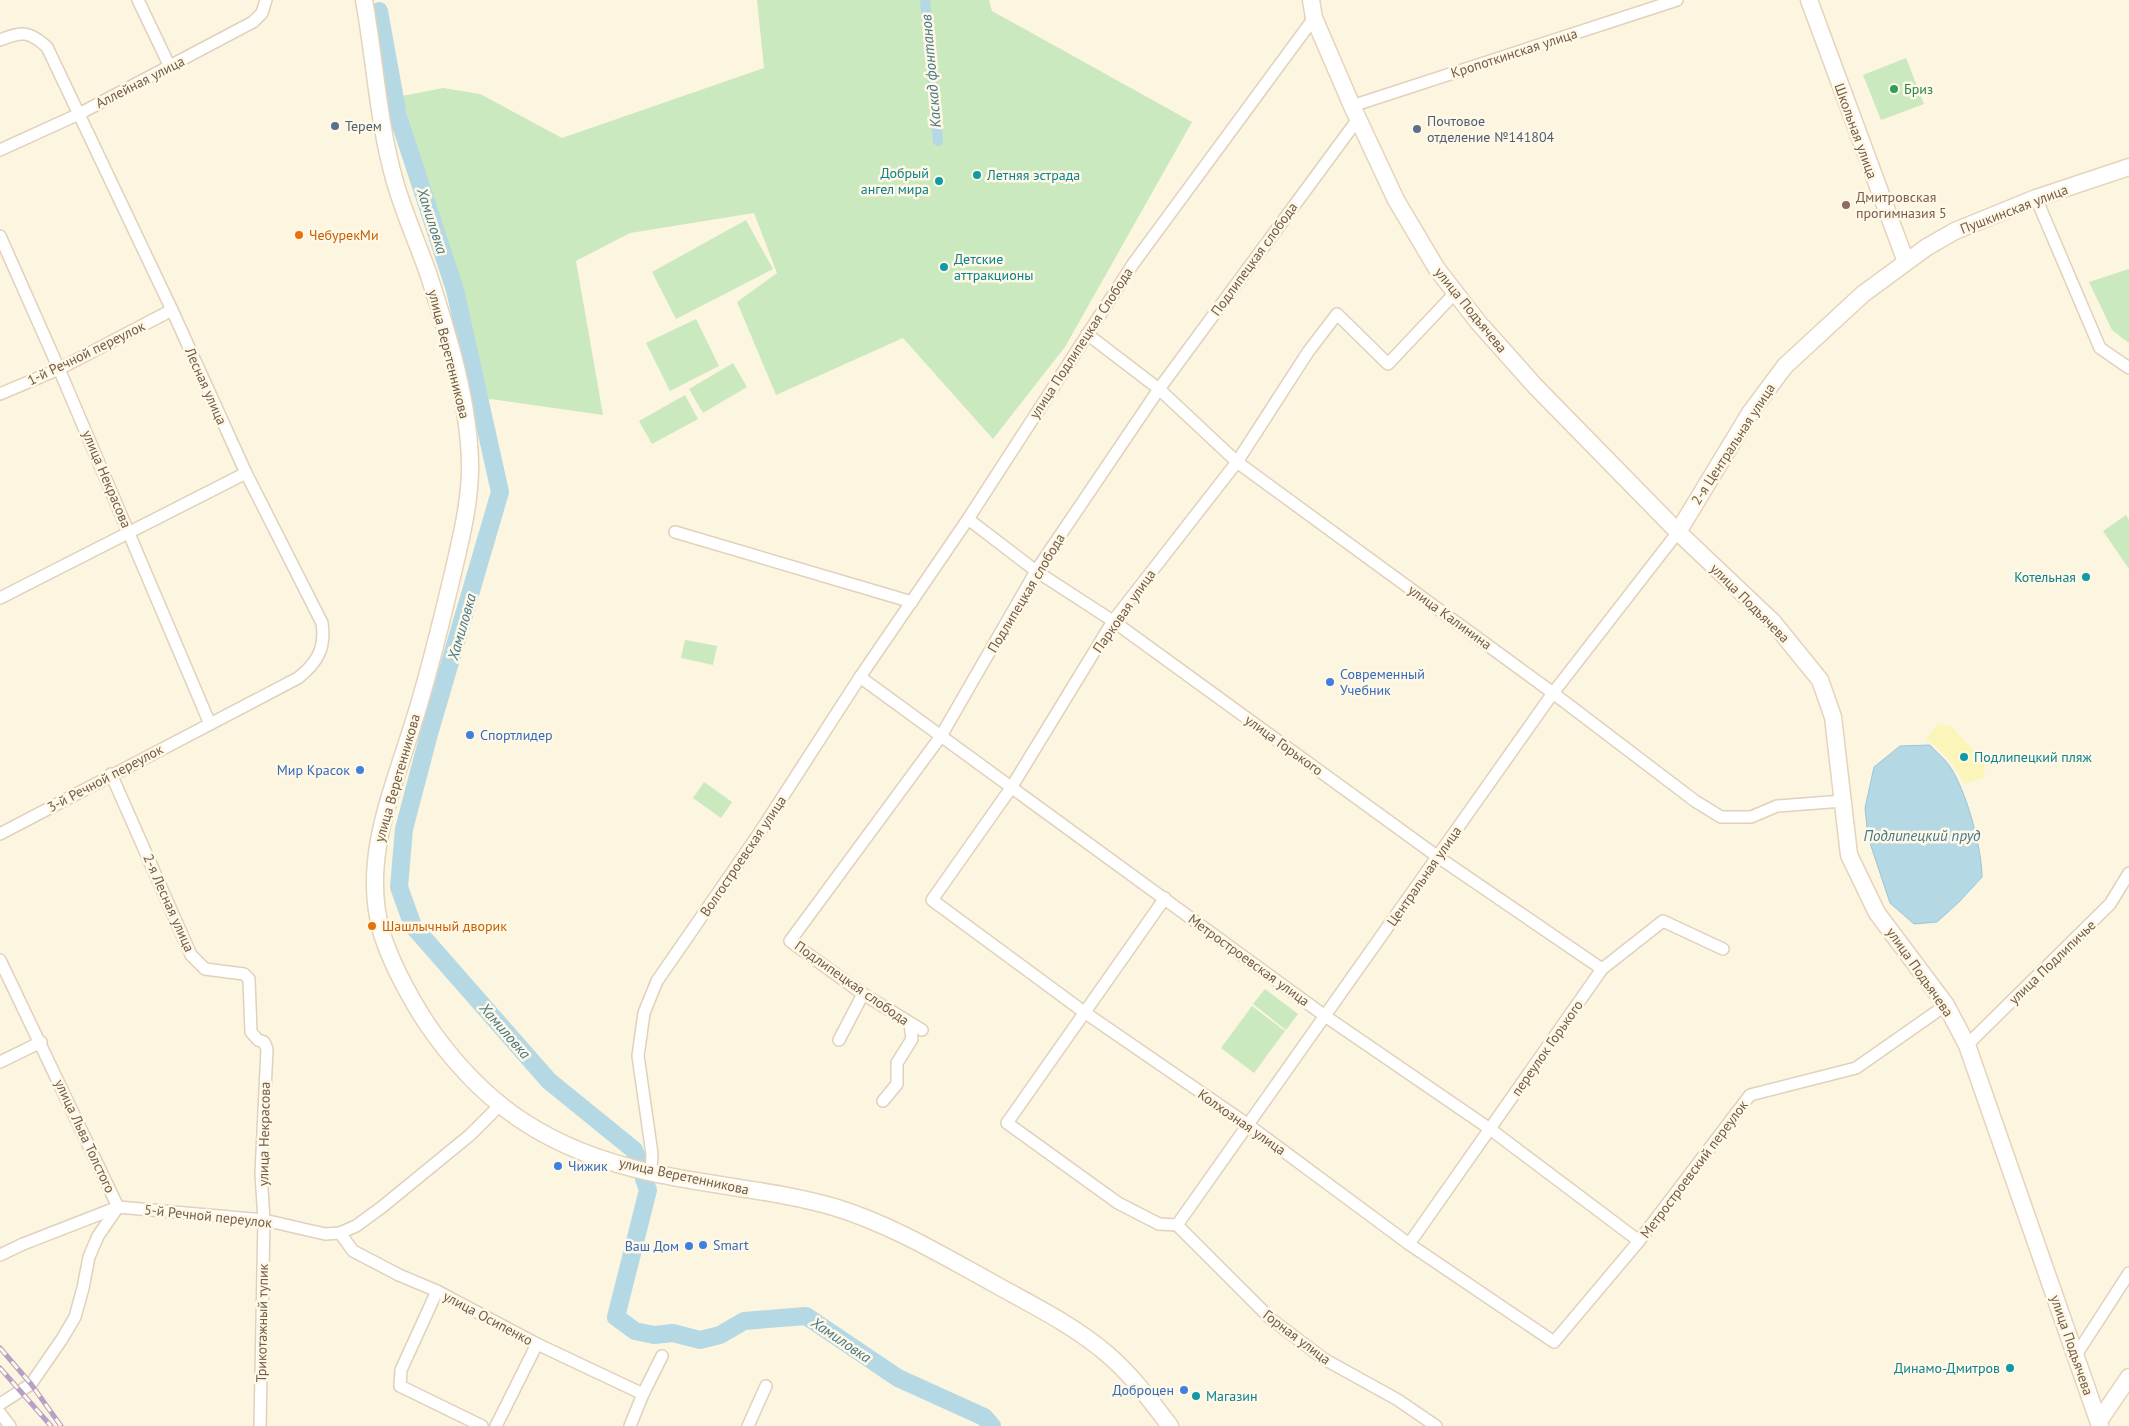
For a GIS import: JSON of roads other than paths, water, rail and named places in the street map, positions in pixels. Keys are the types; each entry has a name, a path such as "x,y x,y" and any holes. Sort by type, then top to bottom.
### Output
{"main road":[{"name":"улица Веретенникова","path":"364,0 388,156 448,340 466,421 470,470 467,510 445,606 414,722 385,811 376,847 374,882 376,906 382,932 402,983 445,1050 471,1079 500,1106 547,1136 584,1152 651,1172 771,1193 832,1206 875,1222 917,1242 1051,1316 1090,1340 1126,1372 1170,1426"},
{"name":"улица Подъячева","path":"1311,0 1314,18 1396,200 1437,269 1478,322 1535,386 1678,532 1772,622 1820,680 1833,717 1849,855 1877,913 1946,1005 1967,1045 2100,1424"},
{"name":"Школьная улица","path":"1809,0 1906,262"},
{"name":"Пушкинская улица","path":"1906,262 1955,231 2036,198 2129,167"},
{"name":"2-я Центральная улица","path":"1678,532 1750,413 1785,366 1836,317 1906,262"},
{"path":"2100,1424 2127,1382"}],"street":[{"path":"138,0 170,67"},
{"name":"Аллейная улица","path":"0,150 79,114 253,22 262,13 266,0"},
{"name":"Кропоткинская улица","path":"1355,112 1677,0"},
{"name":"улица Подлипецкая Слобода","path":"860,677 968,520 1133,264 1314,18"},
{"name":"Лесная улица","path":"0,40 24,32 36,37 47,47 172,310 246,473 322,623 324,635 320,652 311,668 298,678 210,724"},
{"name":"Подлипецкая слобода","path":"922,1030 863,994 790,941 941,736 1036,571 1159,389 1355,112"},
{"path":"2036,198 2100,348 2129,368"},
{"name":"улица Некрасова","path":"0,236 60,369 210,724"},
{"name":"Парковая улица","path":"932,900 1012,788 1113,622 1237,462 1308,352 1337,314 1388,364 1455,293"},
{"name":"1-й Речной переулок","path":"0,394 60,369 172,310"},
{"name":"улица Калинина","path":"1087,334 1159,389 1237,462 1553,693 1694,801 1721,817 1751,817 1777,806 1843,801"},
{"path":"0,598 246,473"},
{"name":"улица Горького","path":"968,520 1036,571 1113,622 1438,857 1602,969"},
{"path":"675,532 912,602"},
{"name":"Центральная улица","path":"1177,1224 1553,693 1678,532"},
{"name":"Метростроевская улица","path":"860,677 1326,1016 1490,1129 1639,1242"},
{"name":"Волгостроевская улица","path":"651,1172 652,1154 638,1056 644,1013 657,981 758,835 860,677"},
{"name":"3-й Речной переулок","path":"0,834 111,774 210,724"},
{"name":"2-я Лесная улица","path":"111,774 191,955 205,969 244,974 249,979 251,1032 258,1040 264,1042 267,1049"},
{"name":"улица Подлипичье","path":"1967,1045 2110,904 2129,873"},
{"path":"1165,898 1007,1123 1118,1203 1159,1224 1177,1224"},
{"name":"Колхозная улица","path":"932,900 1084,1012 1246,1124 1409,1244 1554,1342"},
{"name":"переулок Горького","path":"1409,1244 1602,969 1663,922 1723,949"},
{"name":"улица Льва Толстого","path":"0,960 118,1207 98,1236 89,1257 83,1288 74,1317 62,1339 30,1384 0,1404"},
{"path":"839,1040 863,994"},
{"name":"Метростроевский переулок","path":"1554,1342 1639,1242 1750,1095 1856,1068 1946,1005"},
{"path":"883,1101 897,1084 897,1063 912,1039 910,1024"},
{"path":"0,1062 40,1042"},
{"name":"улица Некрасова","path":"264,1220 261,1174 267,1049"},
{"path":"340,1233 356,1226 382,1207 470,1134 500,1106"},
{"name":"5-й Речной переулок","path":"0,1255 23,1244 118,1207 264,1220 325,1234 340,1233"},
{"name":"Трикотажный тупик","path":"260,1426 264,1220"},
{"name":"Горная улица","path":"1177,1224 1271,1319 1324,1360 1398,1400 1436,1426"},
{"name":"улица Осипенко","path":"340,1233 353,1251 399,1275 437,1291 537,1344 643,1394"},
{"path":"2076,1355 2129,1273"},
{"path":"437,1291 401,1370 400,1386 482,1426"},
{"path":"496,1426 537,1344"},
{"path":"630,1426 662,1356"},
{"path":"748,1426 766,1386"},
{"path":"0,1413 10,1426"}],"water":[{"name":"Подлипецкий пруд","path":"1930,745 1949,765 1967,803 1976,835 1982,877 1937,922 1914,924 1890,903 1868,837 1865,808 1874,767 1900,746"}],"waterway":[{"name":"Каскад фонтанов","path":"925,0 938,141"},
{"name":"Хамиловка","path":"379,11 398,116 455,290 500,492 429,734 404,829 399,887 413,926 549,1081 634,1150 638,1160"},
{"name":"Хамиловка","path":"644,1179 648,1190 616,1317 635,1331 654,1335 673,1333 700,1340 720,1335 744,1321 806,1316 898,1378 984,1417 992,1426"}],"railway":[{"path":"0,1348 31,1384 61,1426"},
{"path":"0,1368 51,1426"}],"place":[{"name":"Бриз","path":"1894,89"},
{"name":"Терем","path":"335,126"},
{"name":"Почтовое отделение №141804","path":"1417,129"},
{"name":"Летняя эстрада","path":"977,175"},
{"name":"Добрый ангел мира","path":"939,181"},
{"name":"Дмитровская прогимназия 5","path":"1846,205"},
{"name":"ЧебурекМи","path":"299,235"},
{"name":"Детские аттракционы","path":"944,267"},
{"name":"Котельная","path":"2086,577"},
{"name":"Современный Учебник","path":"1330,682"},
{"name":"Спортлидер","path":"470,735"},
{"name":"Подлипецкий пляж","path":"1964,757"},
{"name":"Мир Красок","path":"360,770"},
{"name":"Шашлычный дворик","path":"372,926"},
{"name":"Чижик","path":"558,1166"},
{"name":"Smart","path":"703,1245"},
{"name":"Ваш Дом","path":"689,1246"},
{"name":"Динамо-Дмитров","path":"2010,1368"},
{"name":"Доброцен","path":"1184,1390"},
{"name":"Магазин","path":"1196,1396"}]}
